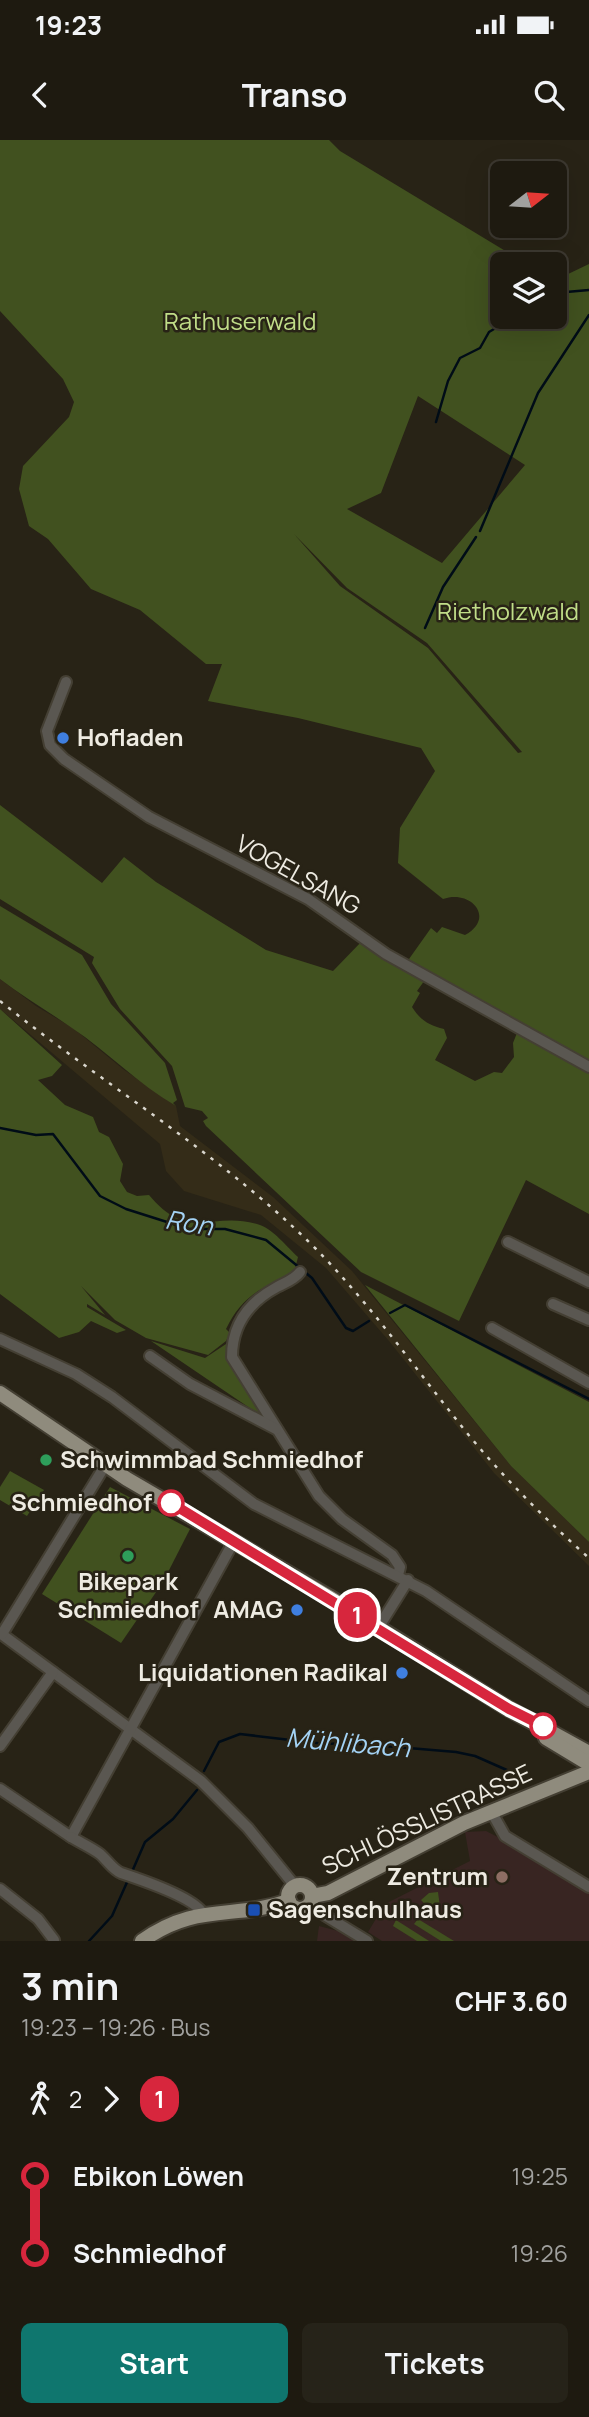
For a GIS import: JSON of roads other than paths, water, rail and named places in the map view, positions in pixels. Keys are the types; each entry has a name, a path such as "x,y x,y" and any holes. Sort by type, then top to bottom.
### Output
{"main road":[{"path":"0,1393 106,1464 509,1709 589,1753"},
{"path":"509,1709 589,1765"},
{"name":"SCHLÖSSLISTRASSE","path":"561,1783 568,1763 563,1749"},
{"name":"SCHLÖSSLISTRASSE","path":"310,1901 491,1811 589,1772"},
{"path":"142,1941 169,1923 203,1914 261,1909 289,1901 300,1908 310,1901 308,1888 295,1886 289,1894 289,1901"}],"street":[{"name":"VOGELSANG","path":"66,682 47,732 50,746 64,760 149,817 308,899 386,954 589,1067"},
{"path":"508,1242 589,1282"},
{"path":"300,1272 248,1308 236,1327 232,1357 319,1496 342,1519 392,1555 400,1567 403,1578 378,1628"},
{"path":"553,1304 589,1320"},
{"path":"492,1328 589,1383"},
{"path":"0,1339 76,1374 112,1397 254,1504 403,1578 589,1700"},
{"path":"150,1356 190,1384 251,1413 281,1432"},
{"path":"106,1464 1,1633 223,1801 295,1886"},
{"path":"71,1837 132,1730 233,1541"},
{"path":"0,1746 54,1672"},
{"path":"0,1806 4,1792 100,1854 119,1872 132,1875 164,1892 192,1900 203,1914"},
{"path":"491,1811 505,1836 589,1886"},
{"path":"0,1889 38,1919 54,1940"},
{"path":"310,1901 367,1941"}],"waterway":[{"path":"567,292 589,290"},
{"path":"480,531 538,393 589,315"},
{"path":"436,422 448,381 460,358 480,348 489,332 494,329"},
{"path":"425,628 443,587 476,537"},
{"name":"Ron","path":"0,1128 36,1135 53,1134 100,1196 126,1209 189,1229 225,1229 266,1240 312,1278 346,1328 353,1331 369,1321"},
{"name":"Ron","path":"390,1313 405,1305 589,1399"},
{"name":"Mühlibach","path":"204,1771 219,1742 240,1734 325,1744 349,1743 456,1752 475,1756 509,1771"},
{"name":"Mühlibach","path":"131,1874 145,1842 173,1819 197,1790"},
{"name":"Mühlibach","path":"89,1941 112,1916 128,1880"}],"railway":[{"path":"0,1001 202,1151 316,1249 375,1316 495,1466 589,1558"}],"place":[{"name":"Hofladen","path":"63,738"},
{"name":"Schwimmbad Schmiedhof","path":"46,1460"},
{"name":"Schmiedhof","path":"171,1503"},
{"name":"Bikepark Schmiedhof","path":"128,1556"},
{"name":"AMAG","path":"297,1610"},
{"name":"Liquidationen Radikal","path":"402,1673"},
{"name":"Zentrum","path":"502,1877"},
{"name":"Sagenschulhaus","path":"254,1910"}],"park label":[{"name":"Rathuserwald","path":"240,322"},
{"name":"Rietholzwald","path":"508,612"}]}
